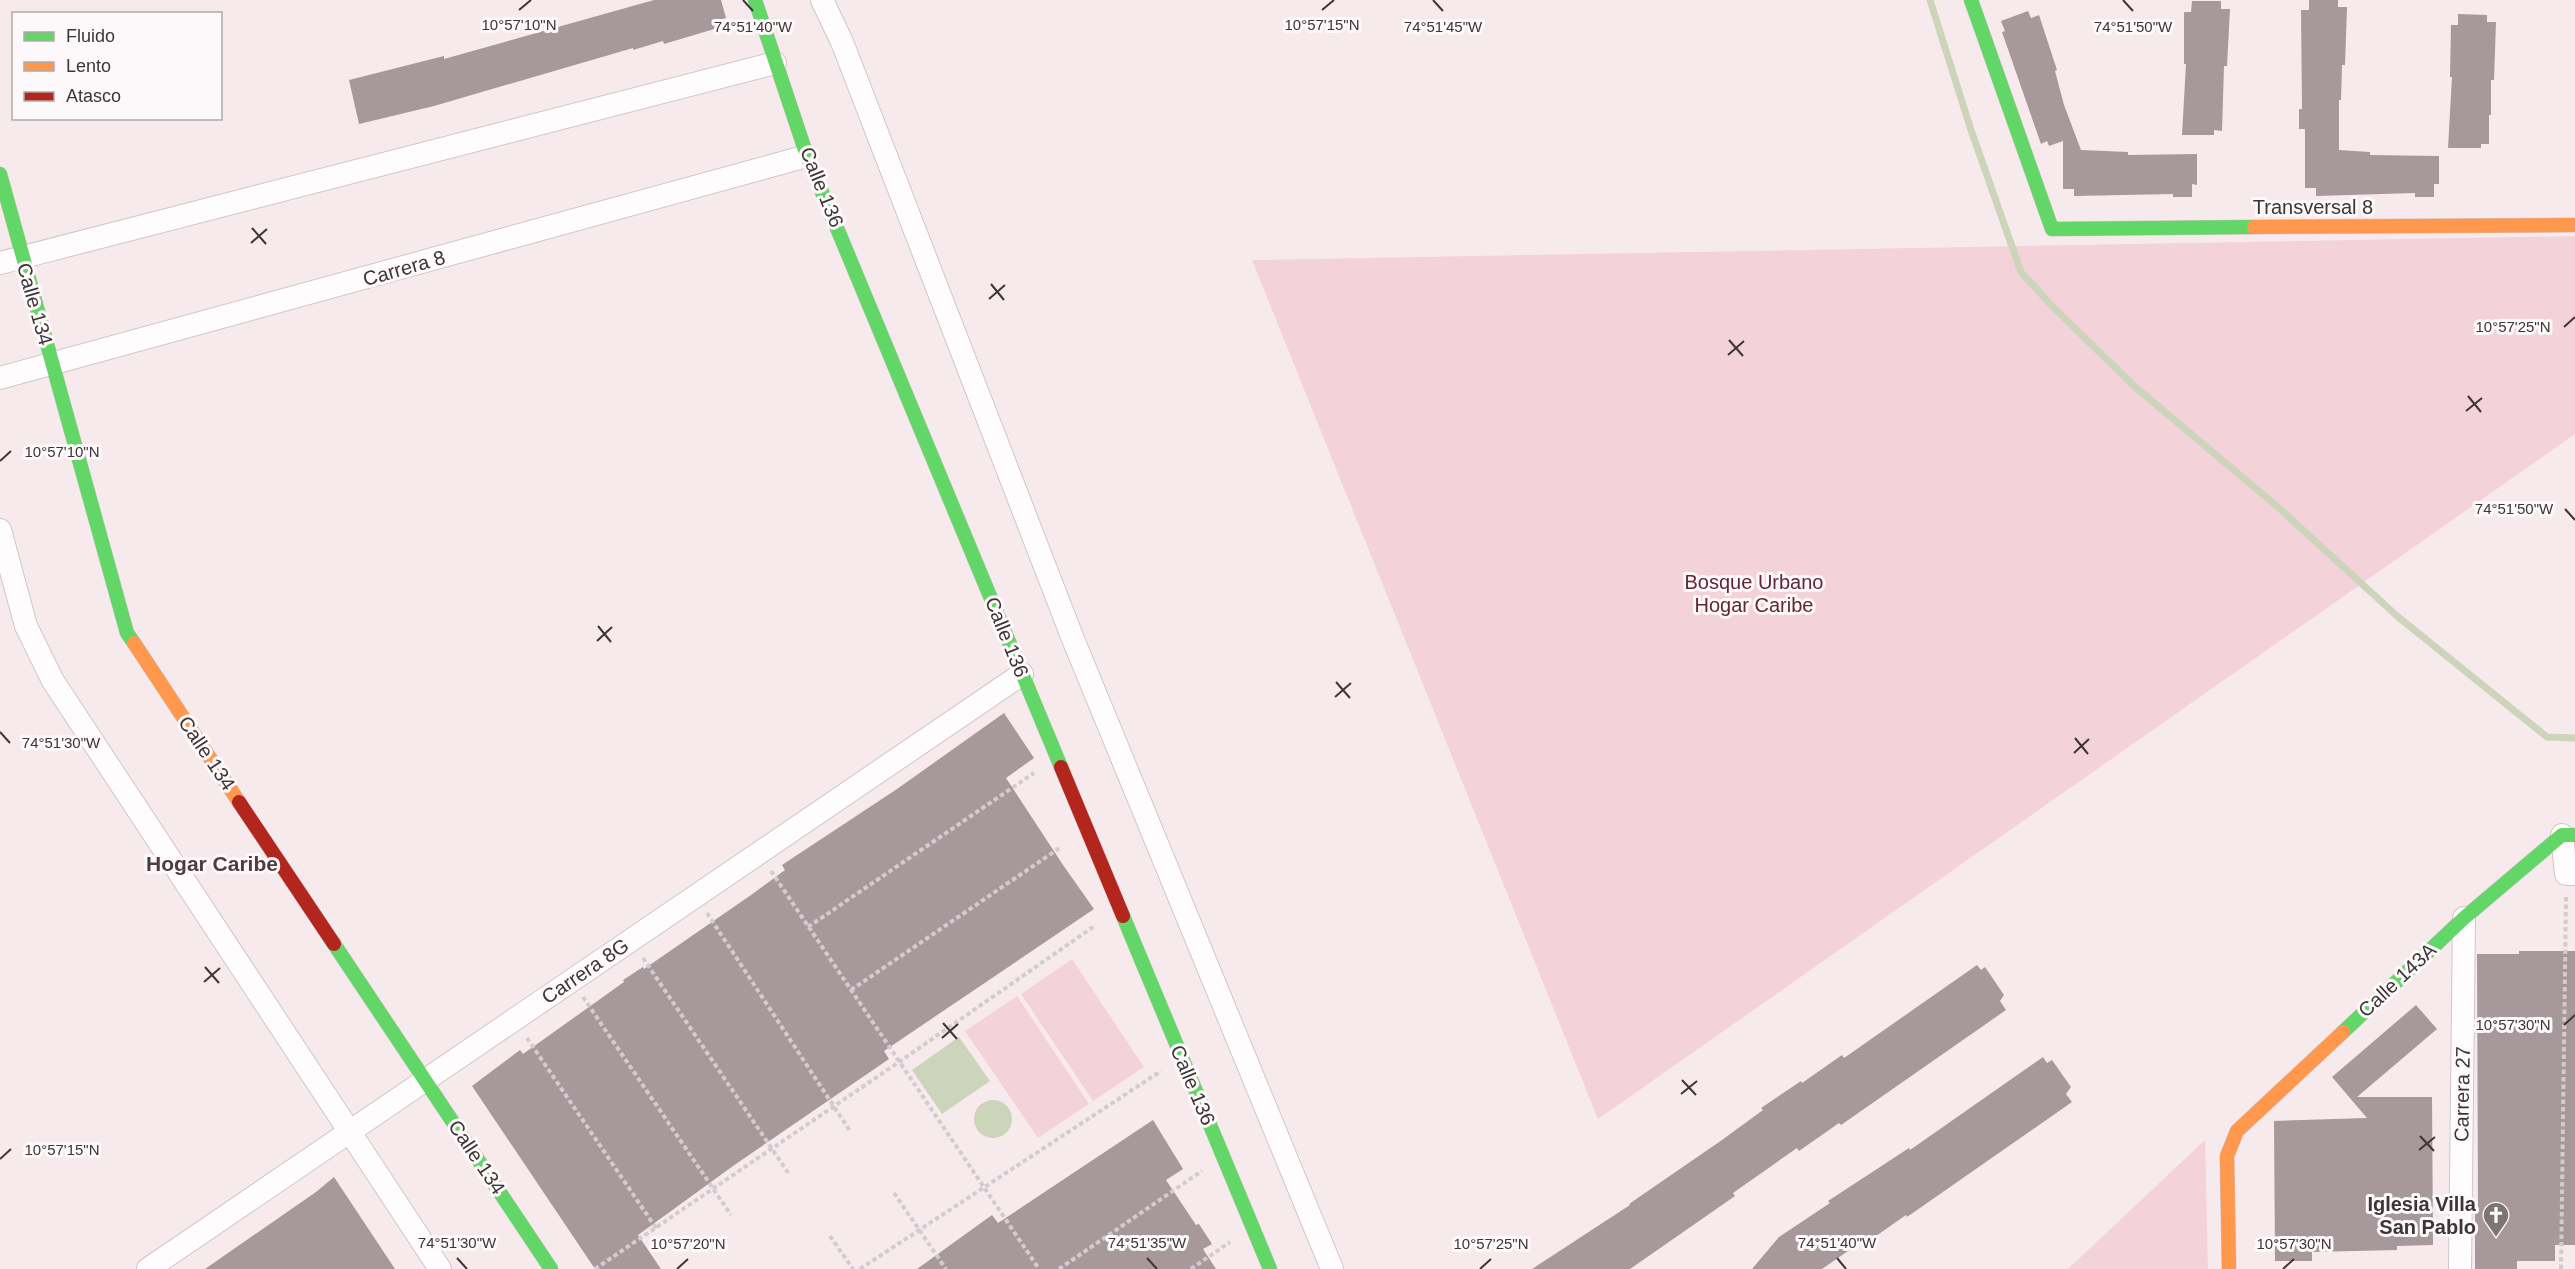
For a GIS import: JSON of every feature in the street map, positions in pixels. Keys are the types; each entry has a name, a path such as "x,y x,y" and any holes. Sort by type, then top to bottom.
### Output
{"street":[{"name":"Calle 136","path":"755,0 807,156 1270,1269"},
{"path":"822,0 855,75 1073,639 1332,1269"},
{"name":"Transversal 8","path":"1971,0 2052,229 2575,225"},
{"path":"0,263 775,63"},
{"name":"Carrera 8","path":"0,378 807,156"},
{"name":"Calle 134","path":"0,174 127,633 551,1269"},
{"path":"0,530 26,626 53,681 440,1269"},
{"name":"Carrera 8G","path":"148,1269 1022,674"},
{"name":"Calle 143A","path":"2569,835 2570,874"},
{"name":"Calle 143A","path":"2229,1269 2227,1156 2237,1131 2464,918 2569,835"},
{"name":"Carrera 27","path":"2460,1269 2464,918"}],"path":[{"path":"808,927 1034,773"},
{"path":"851,990 1061,847"},
{"path":"765,862 1039,1269"},
{"path":"2561,1269 2570,874"},
{"path":"702,906 850,1131"},
{"path":"595,1269 1096,925"},
{"path":"638,951 789,1174"},
{"path":"579,991 731,1215"},
{"path":"522,1031 656,1228"},
{"path":"860,1269 1166,1067"},
{"path":"1059,1269 1206,1168"},
{"path":"894,1193 946,1269"},
{"path":"830,1236 853,1269"},
{"path":"1191,1269 1235,1239"}],"green space":[{"name":"Bosque Urbano Hogar Caribe","path":"2575,236 2575,434 1598,1119 1252,260"},
{"path":"1072,959 1144,1067 1093,1101 1021,994"},
{"path":"1017,996 1089,1104 1038,1138 965,1031"},
{"path":"2205,1140 2208,1269 2068,1269"}],"shaded area":[{"path":"959,1037 990,1081 942,1114 912,1070"},
{"path":"993,1100 1000,1101 1006,1106 1011,1112 1011,1126 1006,1132 1000,1137 993,1138 986,1137 980,1132 975,1126 974,1119 975,1112 980,1106 986,1101"}],"building":[{"path":"654,0 721,0 726,18 719,20 721,27 664,44 663,41 633,50 633,48 434,106 359,124 349,80 444,56 444,59"},
{"path":"2309,0 2338,0 2338,7 2347,7 2345,65 2342,65 2341,100 2339,100 2339,150 2370,152 2370,155 2439,156 2439,184 2434,184 2434,197 2415,197 2415,193 2316,196 2316,188 2305,188 2305,129 2299,129 2299,109 2302,109 2301,10 2309,10"},
{"path":"2192,1 2221,1 2221,9 2230,9 2227,66 2224,66 2222,131 2214,130 2214,135 2182,135 2186,64 2184,64 2184,12 2191,12"},
{"path":"2028,11 2031,18 2039,15 2057,70 2055,71 2064,105 2081,150 2128,152 2128,155 2197,154 2197,185 2192,184 2192,197 2173,197 2173,194 2074,196 2074,189 2063,189 2063,141 2049,146 2047,141 2041,144 2002,32 2005,31 2001,21"},
{"path":"2458,14 2487,15 2487,22 2496,22 2489,144 2481,144 2481,148 2448,148 2452,77 2450,77 2451,25 2458,25"},
{"path":"1004,713 1034,758 1006,778 1094,909 884,1051 889,1059 733,1166 638,1235 661,1269 595,1269 472,1086 520,1050 523,1054 624,982 623,980 643,967 644,969 751,895 785,870 782,865 897,789"},
{"path":"2519,951 2575,951 2575,1245 2555,1245 2555,1261 2517,1261 2517,1269 2475,1269 2475,1208 2478,1208 2477,954 2519,954"},
{"path":"1977,965 1981,970 1985,967 2004,995 2000,1001 2006,1010 1841,1125 1839,1123 1799,1151 1797,1148 1733,1193 1735,1196 1630,1269 1532,1269 1630,1205 1763,1110 1761,1108 1842,1055 1844,1058"},
{"path":"2416,1005 2437,1029 2357,1097 2432,1097 2433,1245 2397,1246 2397,1250 2312,1252 2312,1261 2275,1261 2274,1121 2367,1118 2332,1077"},
{"path":"2043,1057 2047,1063 2052,1060 2071,1087 2066,1094 2072,1102 1907,1217 1906,1215 1866,1243 1864,1240 1822,1269 1752,1269 1779,1237 1830,1203 1828,1201 1909,1148 1910,1150"},
{"path":"1153,1120 1183,1169 1166,1180 1196,1225 1199,1224 1212,1244 1203,1249 1216,1269 917,1269 992,1215 998,1223"},
{"path":"334,1177 395,1269 205,1269 316,1192"}],"waterway":[{"path":"1930,0 1971,130 2021,272 2053,307 2134,386 2279,508 2397,616 2547,737 2575,738"}],"traffic: fast":[{"path":"755,0 807,156 1061,767"},
{"path":"1971,0 2052,229 2254,227"},
{"path":"0,174 127,633 134,643"},
{"path":"2343,1032 2464,918 2562,835 2575,835"},
{"path":"1123,916 1270,1269"},
{"path":"334,944 551,1269"}],"traffic: slow":[{"path":"2254,227 2575,225"},
{"path":"134,643 239,802"},
{"path":"2229,1269 2227,1156 2237,1131 2343,1032"}],"traffic: jam":[{"path":"1061,767 1123,916"},
{"path":"239,802 334,944"}],"place":[{"name":"Iglesia Villa San Pablo","path":"2496,1238"}],"district":[{"name":"Hogar Caribe","path":"212,863"}]}
